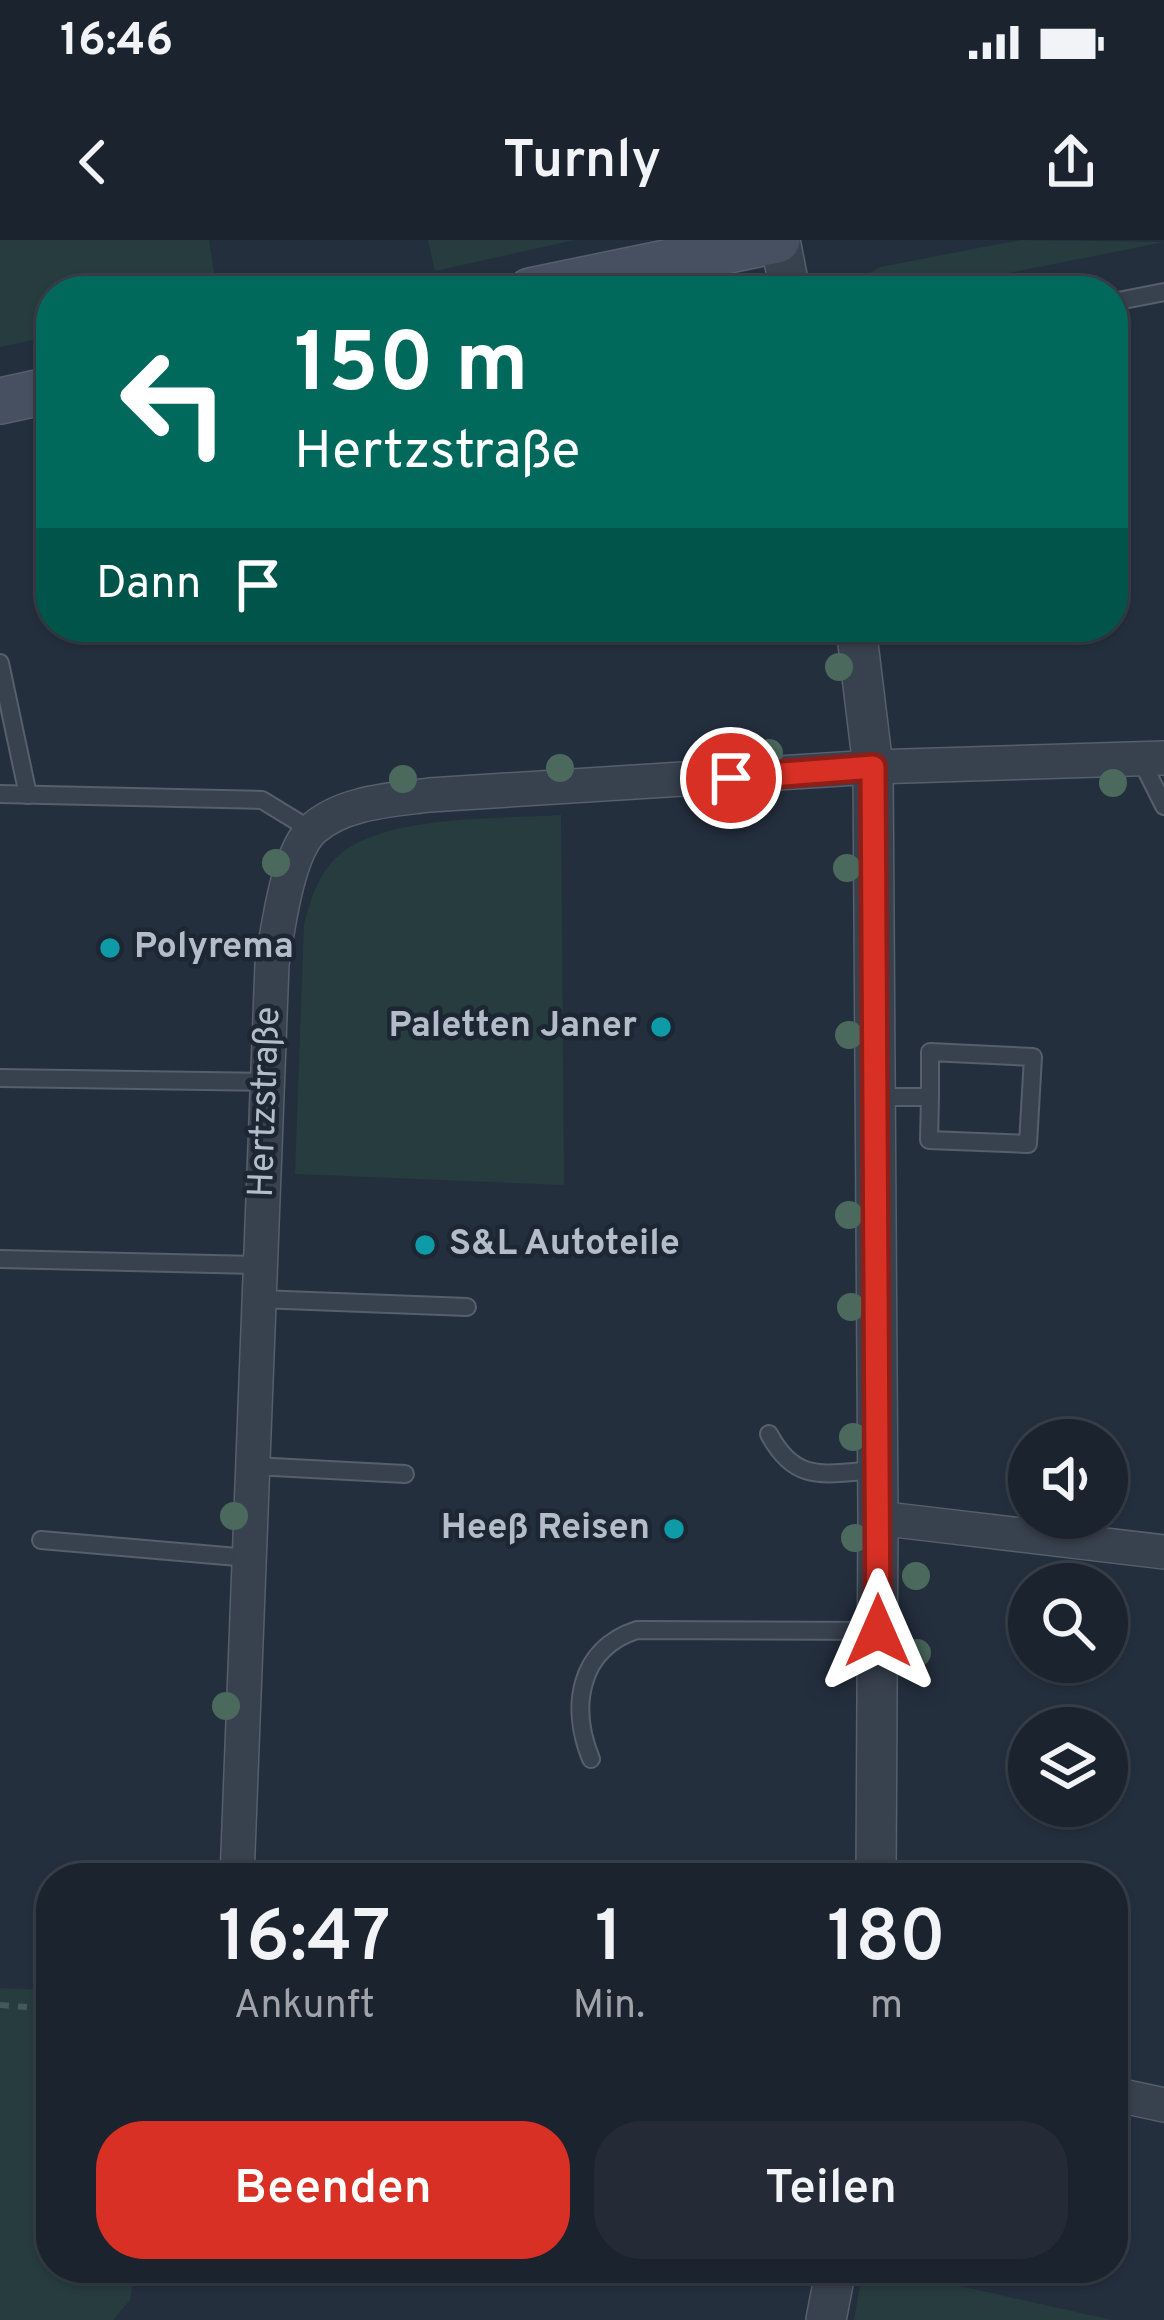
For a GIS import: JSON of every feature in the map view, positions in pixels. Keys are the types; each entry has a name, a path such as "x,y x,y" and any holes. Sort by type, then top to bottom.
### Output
{"main road":[{"path":"603,276 778,240"},
{"path":"0,401 36,393"}],"street":[{"path":"778,240 786,276"},
{"path":"858,642 873,767 876,1863"},
{"path":"311,830 368,804 430,795 873,767 1152,759"},
{"name":"Hertzstraße","path":"238,1863 272,964 284,899 311,830"},
{"path":"878,1518 1164,1552"},
{"path":"1128,2097 1164,2104"},
{"path":"826,2320 833,2283"}],"lane":[{"path":"1128,299 1164,292"},
{"path":"0,663 28,795"},
{"path":"1152,759 1164,806"},
{"path":"0,794 262,800 311,830"},
{"path":"930,1052 1033,1057 1028,1144 929,1140 930,1097 930,1052"},
{"path":"0,1078 267,1082"},
{"path":"874,1097 930,1097"},
{"path":"0,1259 260,1282 467,1307"},
{"path":"769,1433 781,1456 795,1469 816,1473 878,1470"},
{"path":"253,1466 404,1474"},
{"path":"41,1540 249,1558"},
{"path":"591,1759 578,1728 582,1694 599,1653 615,1638 638,1630 878,1631"}],"path":[{"path":"0,2005 36,2008"}],"green space":[{"path":"0,240 209,240 215,276 36,276 36,339 0,347"},
{"path":"428,240 575,240 435,271"},
{"path":"1020,240 1164,242 994,276 865,276 880,267"},
{"path":"561,815 564,1185 295,1174 304,925 328,867 363,840 388,831 447,821"},
{"path":"0,1988 36,1989 36,2283 133,2283 130,2300 113,2320 0,2320"},
{"path":"860,2283 947,2283 1112,2320 854,2320"}],"place":[{"name":"Polyrema","path":"110,948"},
{"name":"Paletten Janer","path":"661,1027"},
{"name":"S&L Autoteile","path":"425,1245"},
{"name":"Heeß Reisen","path":"674,1529"}],"route":[{"path":"731,778 873,767 878,1631"}]}
